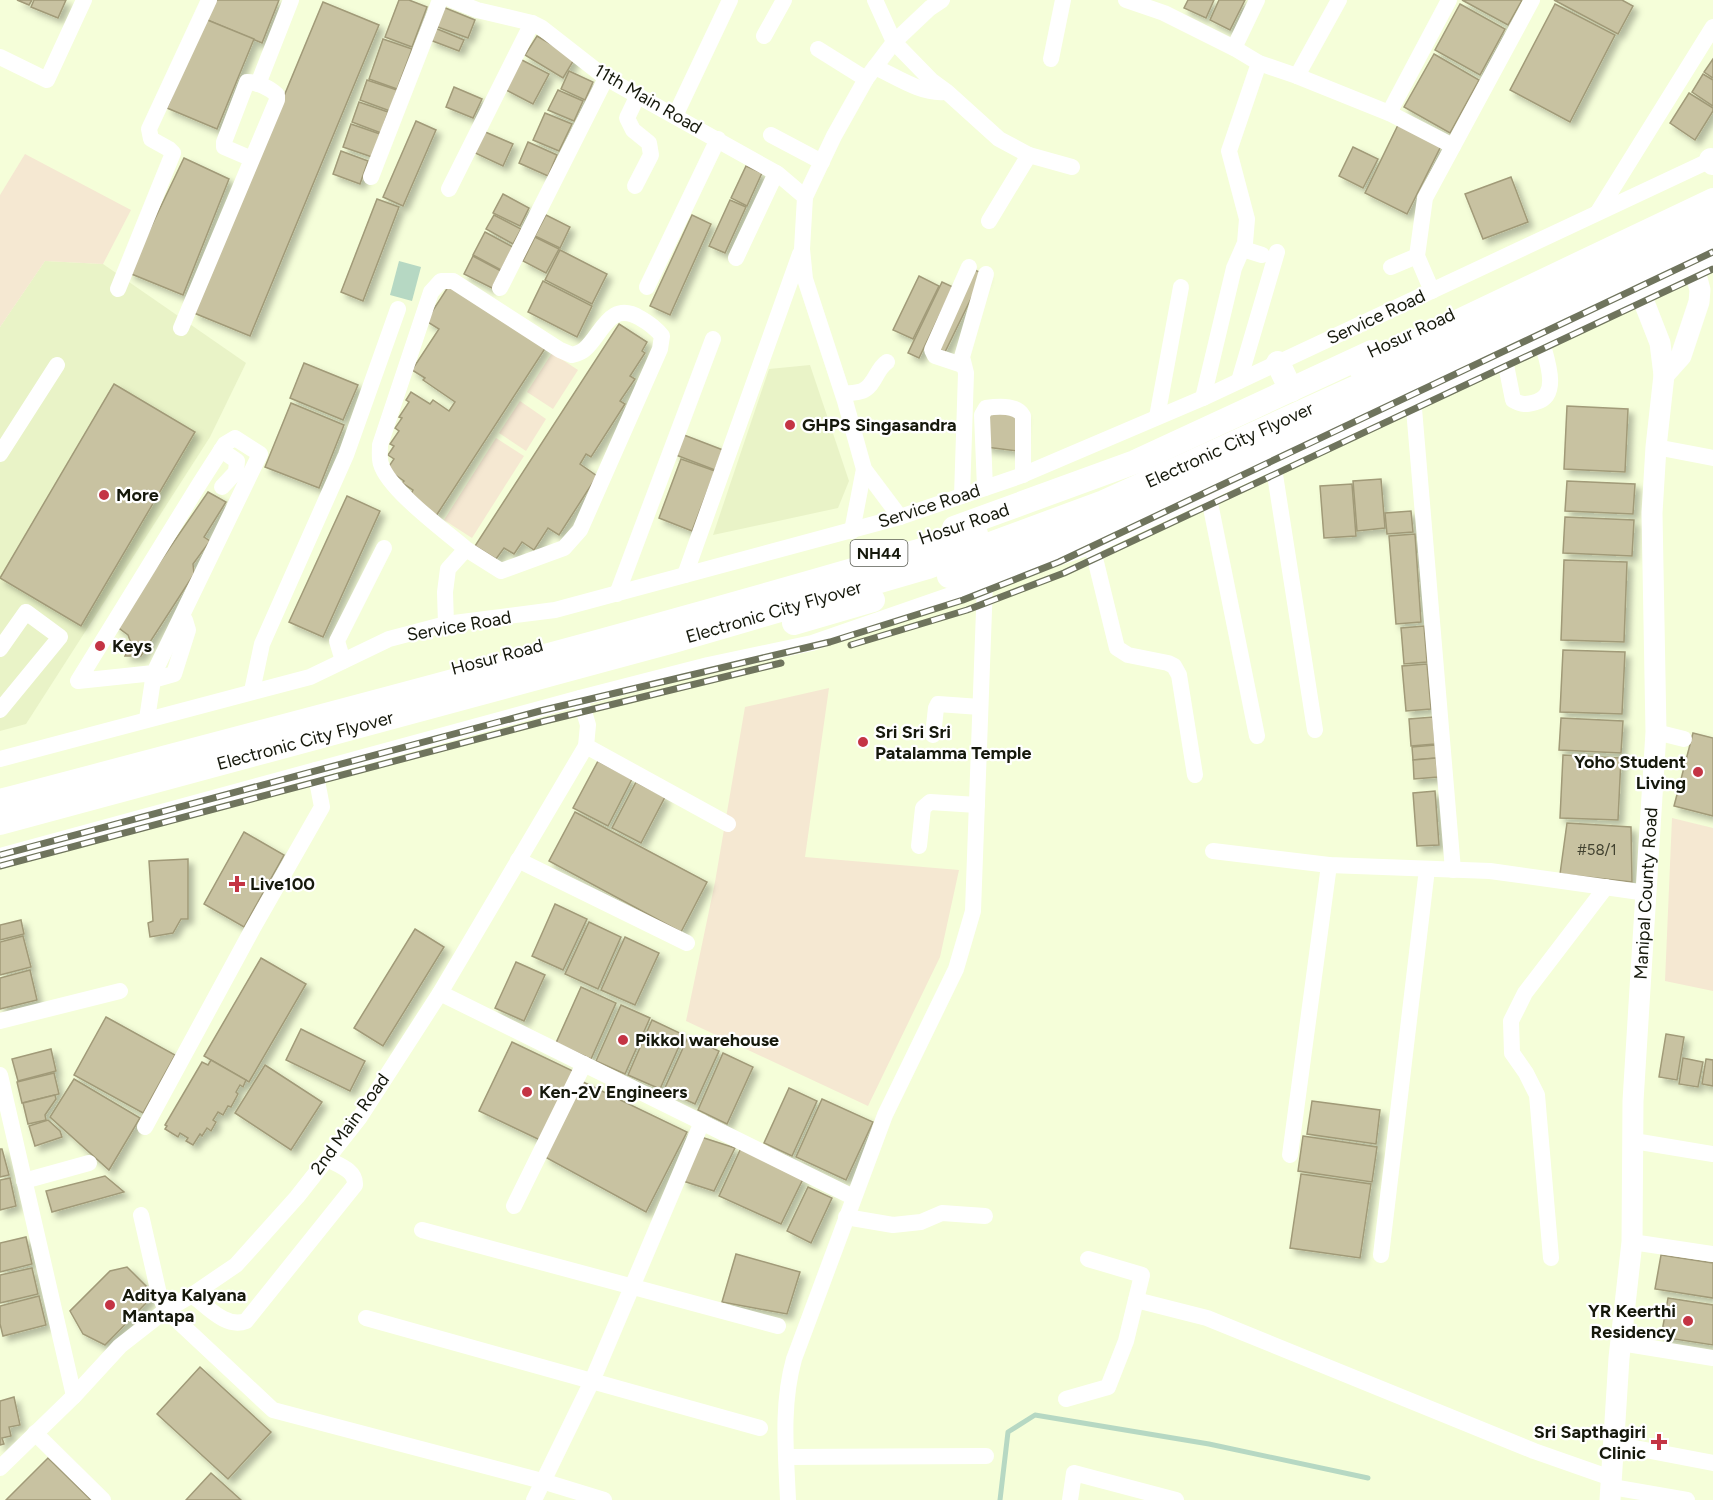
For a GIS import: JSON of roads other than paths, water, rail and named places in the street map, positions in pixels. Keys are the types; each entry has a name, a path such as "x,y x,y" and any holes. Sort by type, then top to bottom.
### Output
{"highway":[{"name":"Hosur Road","path":"0,791 853,561 988,518 1135,462 1713,190"},
{"name":"Electronic City Flyover","path":"0,801 802,586 981,532 1139,472 1713,200"},
{"name":"Electronic City Flyover","path":"0,823 663,644 928,567 1104,502 1513,316 1713,220"},
{"name":"NH44","path":"0,836 831,613 1045,545 1176,492 1637,285 1713,242"},
{"path":"1278,363 1291,390"}],"main road":[{"path":"1664,375 1681,356 1706,305 1700,290 1704,262"},
{"name":"Manipal County Road","path":"1611,1488 1621,1343 1632,1242 1633,1101 1656,732 1652,513 1664,375 1660,343 1637,285"}],"street":[{"path":"0,57 47,80 84,0"},
{"path":"118,289 173,153 151,139 149,129 209,0"},
{"path":"258,84 291,0"},
{"path":"371,177 440,0"},
{"name":"11th Main Road","path":"452,0 477,10 532,23 542,28 606,78 776,173 805,197"},
{"path":"675,116 730,0"},
{"path":"764,36 784,0"},
{"path":"875,0 894,42 932,81 999,139 1029,155 1072,167"},
{"path":"900,517 864,469 843,394 805,279 802,249 805,197 870,73 894,42 930,8 942,0"},
{"path":"1051,59 1064,0"},
{"path":"1234,48 1257,0"},
{"path":"1297,76 1339,0"},
{"path":"1389,113 1449,0"},
{"path":"1432,291 1417,256 1425,198 1532,0"},
{"path":"1131,1 1167,6 1258,63 1389,113 1453,146"},
{"path":"449,189 532,23"},
{"path":"1598,213 1713,27"},
{"path":"818,49 870,73 937,93 947,92"},
{"path":"1203,398 1234,268 1245,243 1247,219 1229,151 1258,63"},
{"path":"500,288 606,78"},
{"path":"181,328 252,159 276,100 277,95 258,84 247,82 224,147 252,159"},
{"path":"635,186 651,154 649,143 633,130 627,118 638,95"},
{"path":"771,135 822,162"},
{"path":"647,287 718,139"},
{"path":"989,221 1029,155"},
{"name":"Service Road","path":"2,754 310,677 389,639 446,624 555,610 852,531 962,496 1023,474 1203,398 1712,161"},
{"path":"736,258 776,173"},
{"path":"685,575 802,249"},
{"path":"1239,381 1269,253 1243,249"},
{"path":"1391,267 1417,256"},
{"path":"0,856 580,698 708,665 812,643 1092,546 1541,338 1637,285 1704,262"},
{"path":"962,365 935,356 932,350 969,267"},
{"path":"962,496 966,373 962,365 962,357 986,274"},
{"path":"441,281 453,281 560,350 572,355 584,350 607,320 621,313 632,313 655,326 662,336 660,349 580,530 564,548 501,571 466,549 388,478 380,463 380,446 431,292 441,281"},
{"path":"1157,417 1181,287"},
{"path":"252,691 262,644 346,455 398,309"},
{"path":"1504,355 1513,400 1523,405 1539,402 1549,392 1551,382 1541,338"},
{"path":"617,594 713,339"},
{"path":"843,394 862,391 870,386 881,365 887,362"},
{"path":"0,454 57,365"},
{"path":"1413,397 1453,870"},
{"path":"985,488 982,415 986,408 1014,408 1018,409 1023,416 1023,474"},
{"path":"147,719 153,677 260,454 235,438 225,444 221,450 78,681 153,677 174,674 188,630 184,620"},
{"path":"1656,447 1713,458"},
{"path":"221,450 237,461 236,472 222,487"},
{"path":"1273,462 1315,730"},
{"path":"852,531 864,469"},
{"path":"1208,493 1257,736"},
{"path":"1092,546 1117,648 1128,655 1168,663 1174,666 1179,675 1195,775"},
{"path":"343,661 337,641 384,548"},
{"path":"446,624 445,592 448,569 466,549"},
{"path":"788,1500 785,1409 788,1382 794,1359 885,1115 956,969 973,911 985,583"},
{"path":"0,649 26,612 60,637 0,710"},
{"path":"580,698 588,725 586,746 728,824"},
{"path":"933,735 938,704 980,707"},
{"path":"1656,732 1684,739"},
{"name":"2nd Main Road","path":"0,1468 74,1396 120,1346 166,1310 217,1279 242,1259 327,1159 360,1117 440,993 586,746"},
{"path":"144,1127 322,807 315,770"},
{"path":"919,846 923,808 930,802 977,804"},
{"path":"1213,851 1329,865 1490,871 1647,893"},
{"path":"518,860 687,943"},
{"path":"1290,1155 1329,865"},
{"path":"1381,1255 1427,870"},
{"path":"1551,1258 1537,1095 1526,1073 1512,1053 1510,1021 1525,993 1606,887"},
{"path":"0,1021 120,991"},
{"path":"440,993 853,1197"},
{"path":"514,1206 584,1064"},
{"path":"0,1075 74,1396"},
{"path":"534,1500 592,1381 702,1122"},
{"path":"1634,1141 1713,1154"},
{"path":"192,1295 226,1321 234,1324 246,1321 355,1185 353,1174 327,1159"},
{"path":"24,1180 89,1163"},
{"path":"846,1217 893,1225 921,1222 942,1213 985,1216"},
{"path":"141,1215 159,1294 166,1310 273,1410 542,1481 604,1500"},
{"path":"422,1230 778,1326"},
{"path":"1632,1242 1713,1254"},
{"path":"1066,1399 1108,1387 1126,1341 1142,1275 1088,1259"},
{"path":"1136,1300 1207,1318 1534,1451 1611,1488 1687,1500"},
{"path":"366,1318 760,1428"},
{"path":"1621,1343 1713,1358"},
{"path":"35,1433 103,1500"},
{"path":"1614,1444 1713,1463"},
{"path":"786,1457 986,1456"},
{"path":"1070,1500 1074,1473 1176,1500"}],"waterway":[{"path":"1000,1500 1008,1432 1035,1415 1209,1444 1368,1478"}],"railway":[{"path":"0,855 540,711 830,642 963,600 1059,562 1713,252"},
{"path":"851,645 967,610 1064,573 1713,269"},
{"path":"0,866 545,721 781,663"}],"place":[{"name":"GHPS Singasandra","path":"790,425"},
{"name":"More","path":"104,495"},
{"name":"Keys","path":"100,646"},
{"name":"Sri Sri Sri Patalamma Temple","path":"863,742"},
{"name":"Yoho Student Living","path":"1698,772"},
{"name":"Live100","path":"237,884"},
{"name":"Pikkol warehouse","path":"623,1040"},
{"name":"Ken-2V Engineers","path":"527,1092"},
{"name":"Aditya Kalyana Mantapa","path":"110,1305"},
{"name":"YR Keerthi Residency","path":"1688,1321"},
{"name":"Sri Sapthagiri Clinic","path":"1659,1442"}]}
